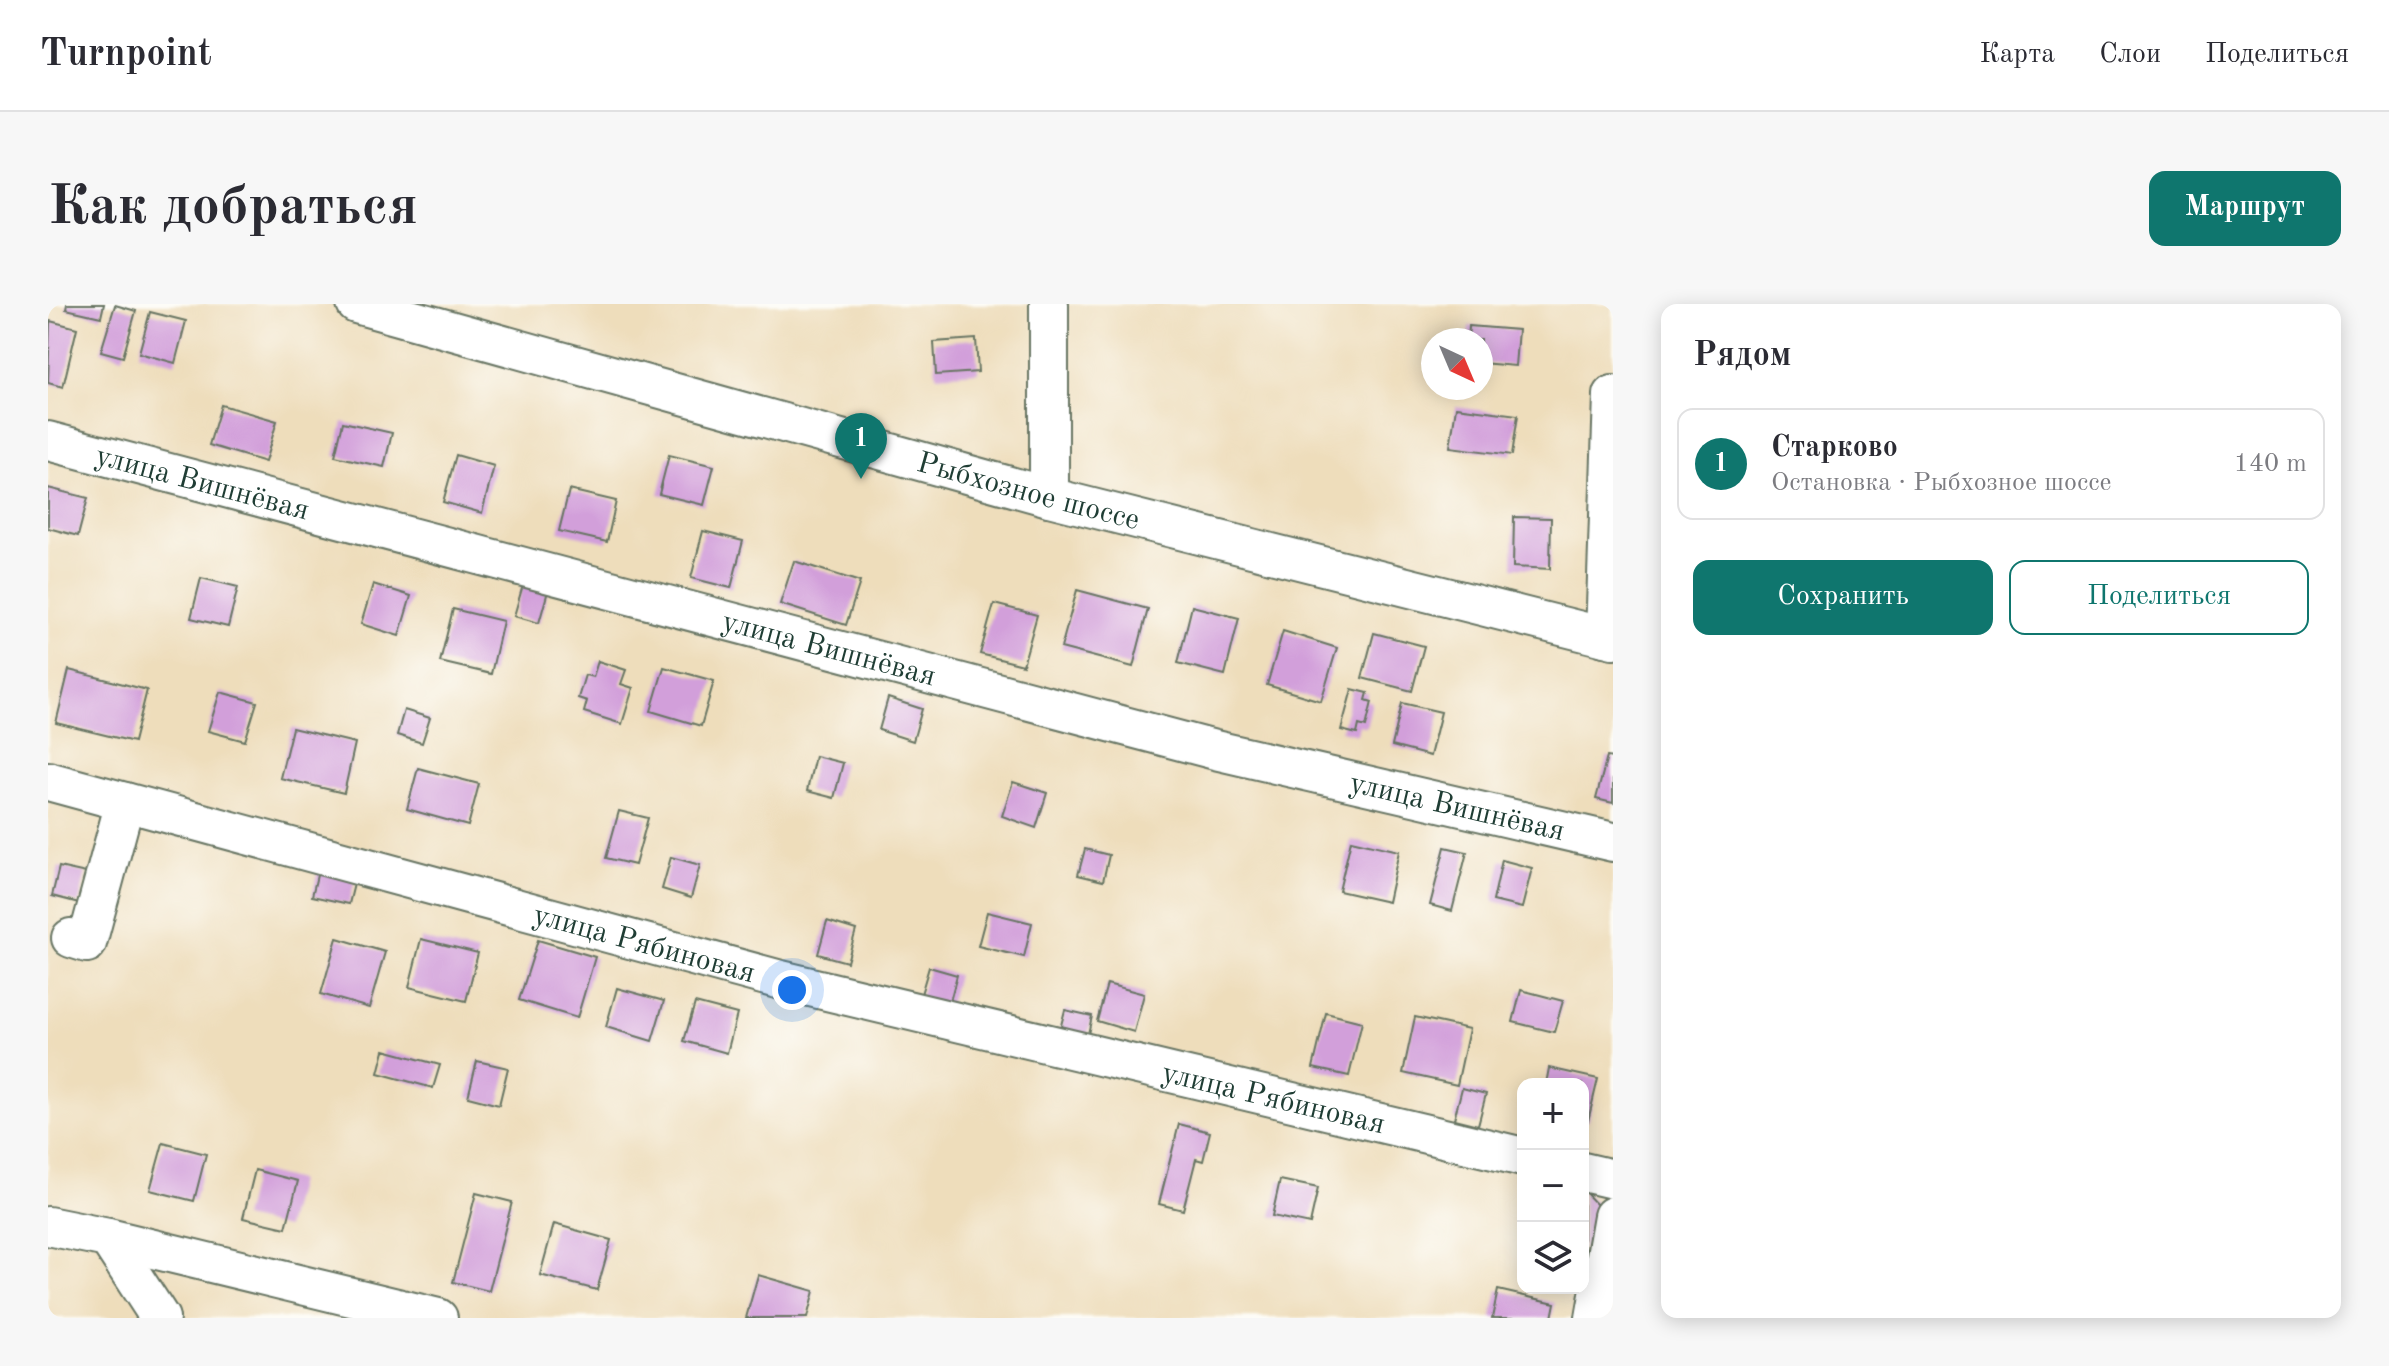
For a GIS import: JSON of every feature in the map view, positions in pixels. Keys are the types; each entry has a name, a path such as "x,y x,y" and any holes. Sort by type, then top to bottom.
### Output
{"street":[{"name":"Рыбхозное шоссе","path":"356,304 1049,497 1609,638"},
{"path":"1049,304 1049,497"},
{"path":"1609,638 1613,395"},
{"name":"улица Вишнёвая","path":"48,441 1215,750 1613,842"},
{"name":"улица Рябиновая","path":"48,781 781,980 1517,1156"},
{"path":"71,938 87,943 125,802"},
{"path":"1589,1173 1613,1179"},
{"path":"1595,1318 1613,1216"},
{"path":"48,1226 438,1318"},
{"path":"108,1238 160,1318"}],"building":[{"path":"67,304 104,304 101,317 66,309"},
{"path":"115,305 136,311 123,357 101,351"},
{"path":"150,312 186,321 175,363 139,353"},
{"path":"50,321 77,328 63,387 48,383"},
{"path":"1469,326 1518,330 1515,366 1493,364 1493,328"},
{"path":"976,339 978,372 936,375 934,342"},
{"path":"221,405 277,421 265,462 209,445"},
{"path":"1456,407 1518,415 1512,455 1450,447"},
{"path":"343,422 392,433 384,467 335,456"},
{"path":"456,455 494,466 482,513 443,502"},
{"path":"669,455 714,466 704,505 659,494"},
{"path":"48,488 88,498 78,536 48,528"},
{"path":"569,490 616,501 607,542 559,531"},
{"path":"1514,517 1551,518 1550,569 1513,567"},
{"path":"703,531 743,541 731,588 691,578"},
{"path":"794,561 860,582 846,625 780,604"},
{"path":"201,578 238,587 228,627 191,618"},
{"path":"373,584 411,596 399,636 361,624"},
{"path":"523,585 548,591 539,623 514,616"},
{"path":"1077,590 1148,609 1133,667 1061,648"},
{"path":"994,604 1037,615 1023,665 980,654"},
{"path":"1192,606 1239,618 1225,675 1178,663"},
{"path":"453,609 503,621 491,674 440,662"},
{"path":"1283,631 1337,648 1321,701 1267,685"},
{"path":"1374,633 1424,646 1412,691 1362,678"},
{"path":"598,661 626,670 621,684 633,688 622,724 584,712 587,701 578,698 585,675 593,677"},
{"path":"664,667 714,681 701,726 651,711"},
{"path":"69,670 147,690 134,742 56,723"},
{"path":"1352,689 1368,693 1366,700 1372,702 1366,727 1359,725 1357,734 1341,730"},
{"path":"220,692 257,702 245,741 208,731"},
{"path":"888,698 922,709 913,741 879,730"},
{"path":"1402,703 1441,712 1430,756 1392,746"},
{"path":"404,710 430,718 422,743 397,735"},
{"path":"292,728 355,743 344,793 280,778"},
{"path":"815,756 843,763 834,798 807,791"},
{"path":"1607,757 1613,758 1613,803 1596,799"},
{"path":"418,768 479,784 468,826 407,809"},
{"path":"1013,782 1047,793 1036,828 1002,816"},
{"path":"619,811 648,818 635,865 606,858"},
{"path":"1351,840 1399,851 1388,902 1339,891"},
{"path":"1445,847 1467,852 1452,911 1430,905"},
{"path":"1085,849 1109,855 1103,881 1078,875"},
{"path":"671,857 700,865 691,898 662,889"},
{"path":"1502,860 1532,868 1522,908 1493,901"},
{"path":"59,867 86,873 79,903 52,896"},
{"path":"318,871 355,880 349,904 312,896"},
{"path":"987,912 1032,923 1024,957 978,946"},
{"path":"827,921 856,930 847,962 818,954"},
{"path":"337,938 385,952 369,1008 321,994"},
{"path":"421,939 478,953 466,1001 409,987"},
{"path":"538,940 595,957 577,1018 519,1000"},
{"path":"929,967 957,975 948,1009 919,1001"},
{"path":"1107,984 1144,994 1134,1032 1097,1021"},
{"path":"617,988 664,1001 652,1041 606,1027"},
{"path":"1521,990 1563,1001 1554,1032 1513,1022"},
{"path":"695,1003 737,1014 727,1053 684,1041"},
{"path":"1065,1010 1092,1016 1086,1043 1058,1037"},
{"path":"1326,1013 1362,1022 1349,1076 1313,1068"},
{"path":"1415,1017 1469,1029 1457,1085 1403,1073"},
{"path":"384,1050 440,1065 433,1088 378,1073"},
{"path":"477,1061 508,1068 499,1105 468,1097"},
{"path":"1549,1068 1598,1079 1589,1117 1589,1078 1547,1078"},
{"path":"1462,1088 1486,1094 1478,1125 1454,1119"},
{"path":"1179,1124 1210,1132 1203,1161 1196,1159 1183,1210 1159,1204"},
{"path":"163,1143 206,1154 194,1201 150,1190"},
{"path":"255,1170 298,1181 286,1228 243,1218"},
{"path":"1280,1180 1318,1188 1310,1224 1272,1216"},
{"path":"476,1193 512,1202 489,1291 453,1282"},
{"path":"1589,1196 1600,1208 1592,1251 1589,1250"},
{"path":"554,1224 611,1240 597,1290 540,1275"},
{"path":"758,1275 814,1291 807,1318 746,1318"},
{"path":"1498,1290 1555,1303 1552,1318 1492,1318"}],"place":[{"name":"Старково","path":"861,479"}]}
